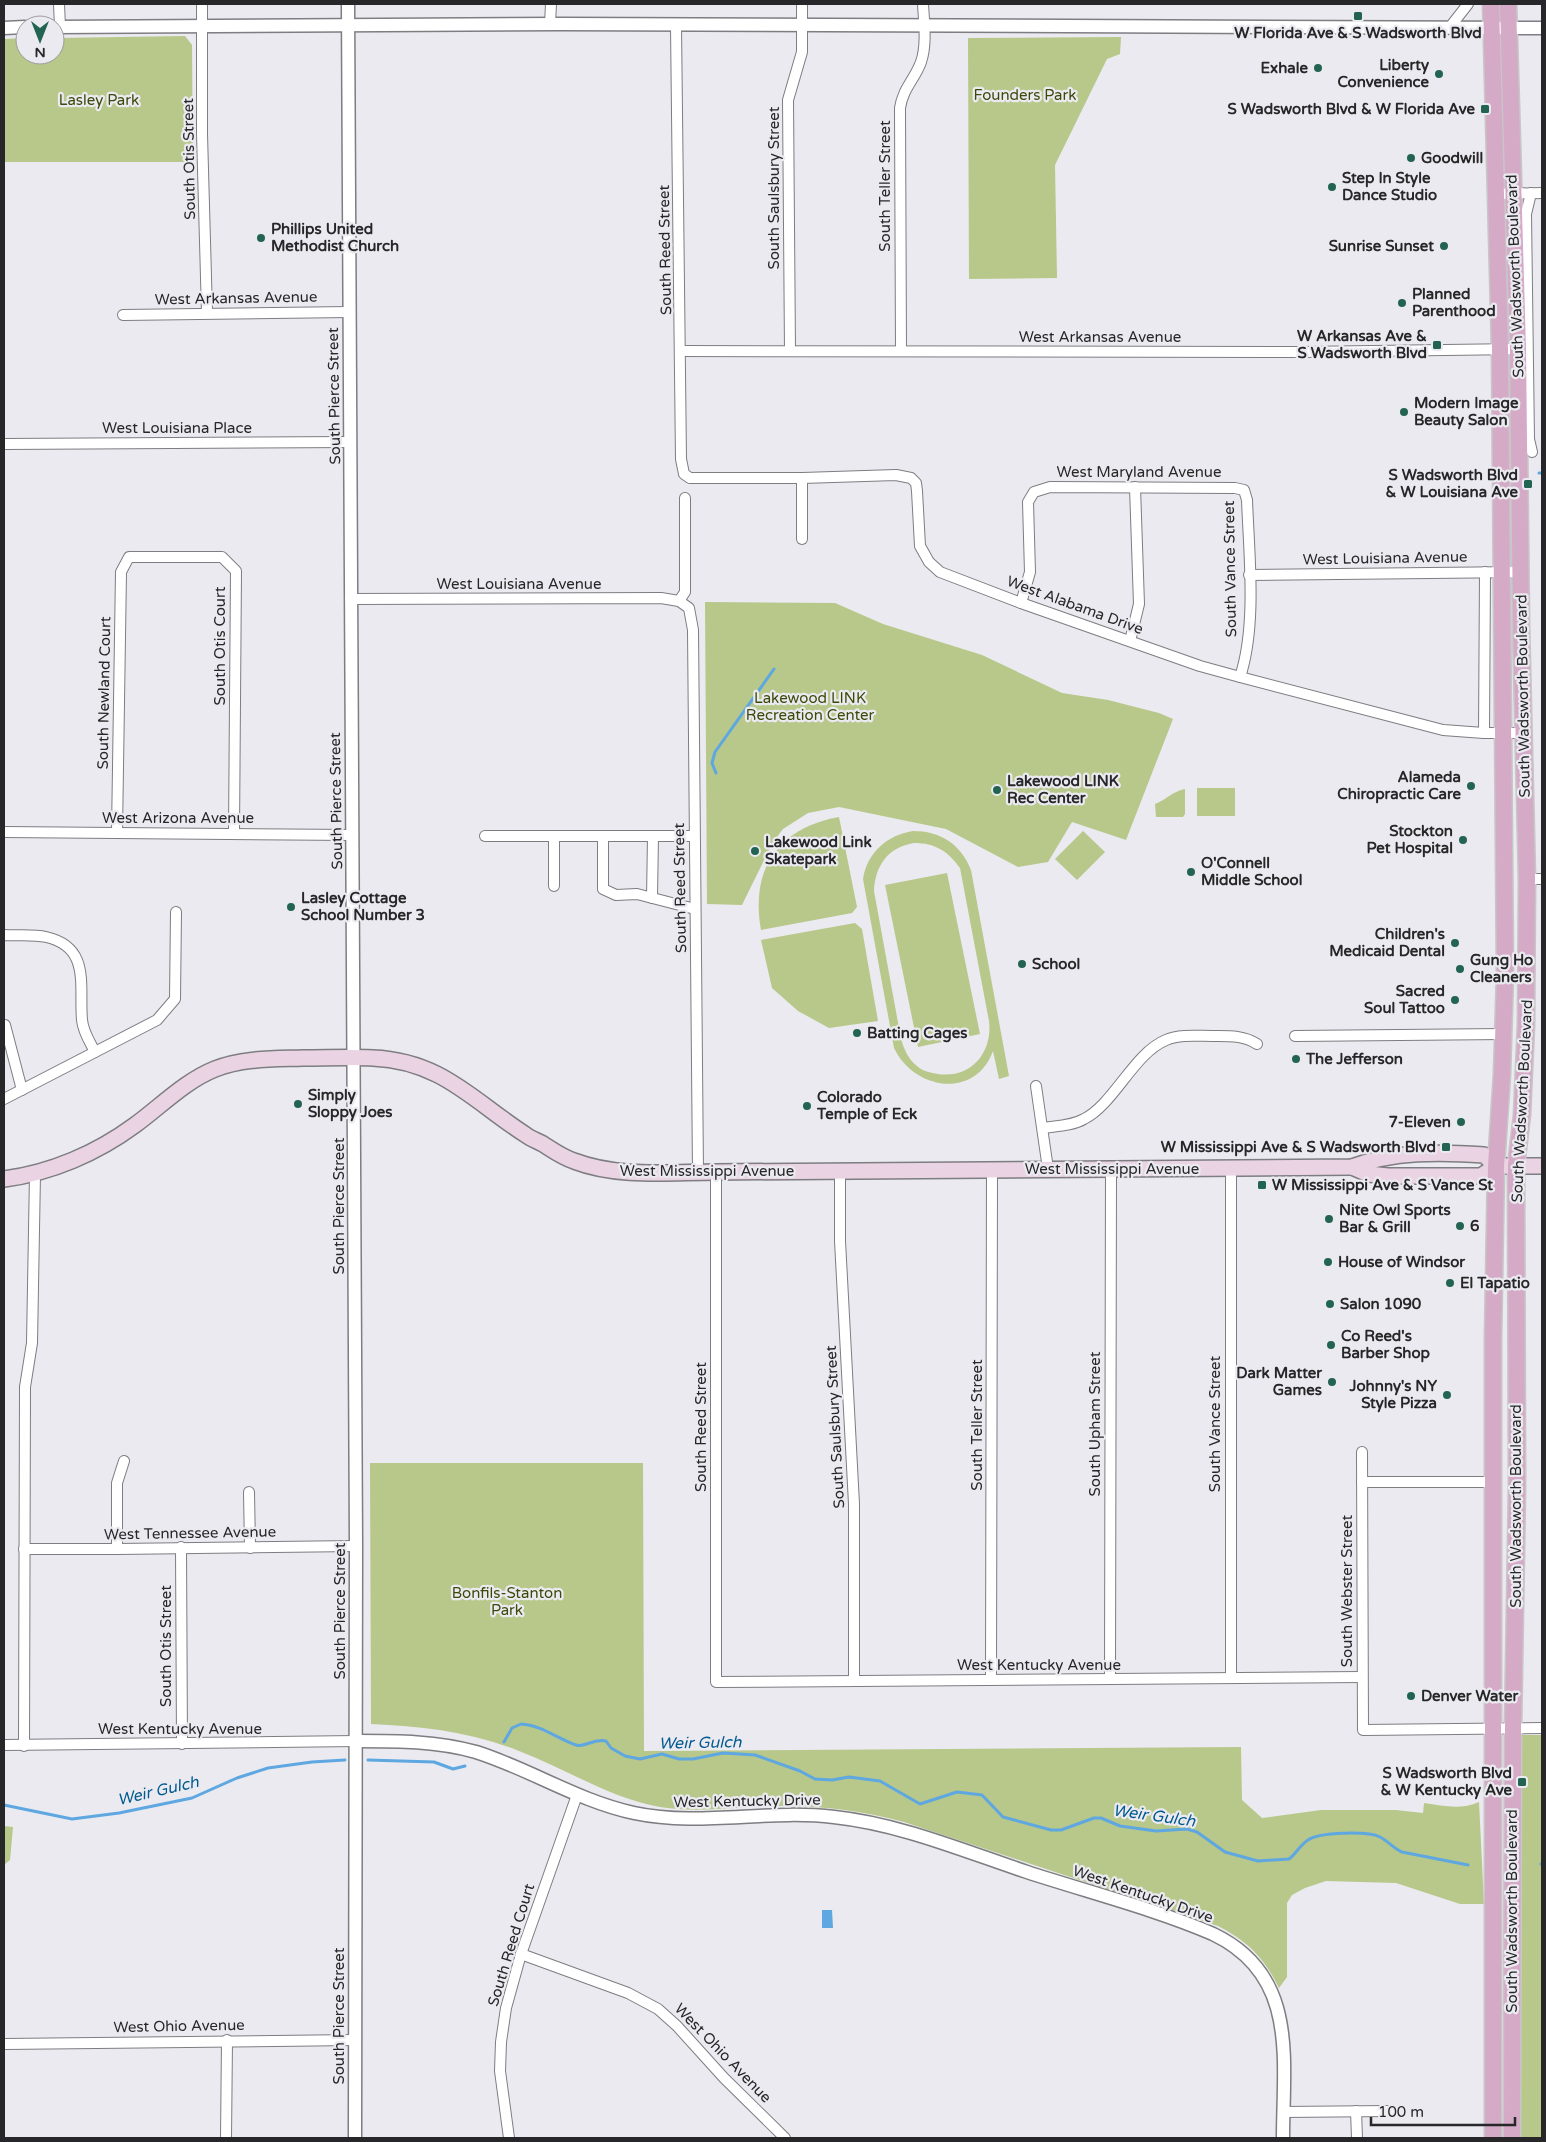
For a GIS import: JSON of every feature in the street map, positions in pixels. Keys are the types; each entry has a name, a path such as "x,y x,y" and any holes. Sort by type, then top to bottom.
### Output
{"main road":[{"name":"South Wadsworth Boulevard","path":"1491,4 1501,452 1493,572 1503,733 1504,815 1504,1034 1496,1166 1493,1339 1495,1729 1493,2138"},
{"name":"South Wadsworth Boulevard","path":"1508,4 1518,349 1531,452 1521,572 1523,733 1535,879 1522,1115 1516,1166 1512,2138"},
{"path":"1504,815 1512,833 1516,875 1520,879 1535,879"},
{"name":"West Mississippi Avenue","path":"4,1179 35,1174 71,1161 111,1142 192,1082 227,1065 255,1060 354,1057 383,1058 400,1061 442,1076 554,1153 589,1166 620,1171 1352,1168 1384,1158 1433,1154 1484,1155 1496,1166"},
{"name":"West Mississippi Avenue","path":"1352,1168 1368,1174 1388,1176 1481,1176 1496,1166 1542,1166"},
{"path":"1493,1339 1502,1342 1507,1385 1516,1429"}],"street":[{"name":"South Otis Street","path":"202,4 202,134 207,313"},
{"name":"South Pierce Street","path":"348,4 357,1742 355,2138"},
{"path":"550,24 551,4"},
{"name":"South Saulsbury Street","path":"790,351 788,100 802,52 804,26 802,4"},
{"path":"923,4 923,27"},
{"path":"1450,27 1467,7"},
{"path":"65,27 550,24 1542,28"},
{"name":"South Reed Street","path":"676,26 681,459 684,474"},
{"name":"South Teller Street","path":"901,351 900,108 902,94 921,62 923,27"},
{"name":"South Wadsworth Boulevard","path":"1531,193 1526,214 1529,439 1531,452"},
{"path":"1495,194 1542,193"},
{"name":"West Arkansas Avenue","path":"123,314 349,312"},
{"name":"West Arkansas Avenue","path":"681,351 1300,352 1518,349"},
{"name":"West Louisiana Place","path":"4,444 351,442"},
{"path":"1501,452 1531,452"},
{"name":"West Alabama Drive","path":"684,474 690,478 802,478 896,475 911,478 916,483 920,546 929,562 940,572 1020,603 1200,666 1431,727 1484,733 1523,733"},
{"path":"802,478 802,539"},
{"name":"West Maryland Avenue","path":"1020,603 1030,572 1028,502 1034,492 1050,487 1235,488 1244,490"},
{"path":"1130,641 1139,604 1135,487"},
{"name":"South Vance Street","path":"1240,677 1247,656 1249,633 1247,500 1244,490"},
{"name":"South Reed Street","path":"685,498 685,592 683,603 691,612 693,630 698,1172"},
{"name":"South Newland Court","path":"117,832 120,572 129,557"},
{"name":"South Otis Court","path":"129,557 222,557 236,571 234,833"},
{"name":"South Wadsworth Boulevard","path":"1484,733 1493,572"},
{"name":"West Louisiana Avenue","path":"1249,575 1521,572"},
{"name":"West Louisiana Avenue","path":"350,599 661,598 683,603"},
{"name":"West Arizona Avenue","path":"4,832 352,835"},
{"path":"485,836 694,836"},
{"path":"554,836 554,886"},
{"path":"603,836 602,889 616,895 637,894 695,909"},
{"path":"652,836 652,898"},
{"path":"4,1099 157,1020 175,999 176,912"},
{"path":"4,935 45,936 68,947 75,956 80,967 82,980 82,1022 85,1034 95,1052"},
{"path":"5,1025 22,1090"},
{"path":"1295,1036 1504,1034"},
{"path":"1043,1128 1067,1125 1088,1117 1149,1051 1168,1039 1181,1036 1229,1036 1249,1039 1257,1044"},
{"path":"1036,1086 1048,1169"},
{"name":"South Vance Street","path":"1231,1169 1231,1678"},
{"name":"South Teller Street","path":"991,1680 992,1170"},
{"name":"South Upham Street","path":"1110,1679 1111,1170"},
{"name":"South Saulsbury Street","path":"840,1171 841,1251 854,1504 854,1681"},
{"name":"South Reed Street","path":"716,1172 716,1682"},
{"path":"24,1746 25,1387 32,1342 35,1174"},
{"name":"South Webster Street","path":"1362,1452 1362,1730 1495,1729"},
{"path":"117,1549 117,1483 124,1461"},
{"path":"1362,1482 1494,1482"},
{"path":"249,1492 250,1548"},
{"name":"West Tennessee Avenue","path":"24,1549 356,1546"},
{"name":"South Otis Street","path":"181,1547 182,1744"},
{"name":"West Kentucky Avenue","path":"716,1682 1362,1677"},
{"path":"1495,1729 1542,1728"},
{"name":"West Kentucky Avenue","path":"4,1745 357,1742"},
{"name":"West Kentucky Drive","path":"357,1742 416,1742 467,1750 494,1759 577,1795 610,1807 660,1818 693,1819 795,1814 836,1817 877,1825 1198,1928 1229,1942 1247,1955 1271,1990 1281,2018 1283,2036 1283,2112"},
{"name":"South Reed Court","path":"509,2138 501,2080 501,2050 506,2008 521,1954 577,1795"},
{"name":"West Ohio Avenue","path":"521,1954 628,1993 658,2009 677,2026 724,2078 785,2138"},
{"path":"226,2138 227,2040"},
{"name":"West Ohio Avenue","path":"4,2044 355,2040"},
{"path":"1356,2111 1357,2138"},
{"path":"1283,2138 1283,2112 1390,2111"}],"green space":[{"name":"Lasley Park","path":"185,36 192,45 193,162 4,162 4,39 15,38 15,65 65,65 65,38"},
{"name":"Founders Park","path":"1121,37 1120,54 1107,59 1055,165 1057,278 969,279 968,38"},
{"name":"Lakewood LINK Recreation Center","path":"705,602 835,603 883,624 982,655 1062,693 1108,700 1159,713 1173,719 1126,840 1072,822 1048,862 1018,867 946,829 839,807 808,813 783,829 773,842 742,905 707,904"},
{"path":"1197,788 1235,788 1235,816 1197,816"},
{"path":"1185,789 1185,814 1183,817 1156,817 1155,804"},
{"path":"839,817 857,907 852,913 761,930 760,888 765,870 773,855 785,842 800,831"},
{"path":"913,831 941,836 962,853 971,870 1009,1076 999,1079 993,1051 984,1067 973,1077 959,1083 944,1084 929,1080 915,1073 903,1062 894,1048 863,879 865,870 874,853 887,841","holes":["922,843 940,849 951,857 960,868 989,1021 987,1043 983,1053 970,1068 950,1074 927,1072 917,1066 907,1054 901,1039 874,891 880,866 890,853 905,845"]},
{"path":"1083,831 1105,852 1077,880 1055,859"},
{"path":"947,873 980,1034 918,1047 885,885"},
{"path":"855,923 862,929 878,1021 829,1028 798,1011 772,988 761,940"},
{"name":"Bonfils-Stanton Park","path":"370,1463 643,1463 644,1751 1241,1747 1242,1800 1262,1818 1321,1810 1396,1810 1423,1813 1424,1803 1459,1807 1479,1802 1484,1904 1460,1904 1396,1883 1326,1881 1305,1888 1292,1895 1287,1903 1287,1977 1279,1988 1261,1959 1238,1938 1218,1926 904,1822 856,1811 806,1806 702,1810 660,1807 623,1797 537,1758 501,1744 427,1728 371,1724"},
{"path":"1519,1735 1542,1735 1542,2138 1518,2138"},
{"path":"4,1826 13,1827 10,1860 4,1865"}],"water":[{"path":"822,1910 832,1910 833,1928 822,1928"}],"waterway":[{"path":"716,773 712,763 715,752 774,669"},
{"name":"Weir Gulch","path":"504,1742 512,1728 521,1724 542,1730 579,1746 601,1740 606,1741 611,1748 625,1756 640,1759 662,1754 679,1759 693,1759 723,1753 755,1755 800,1771 815,1779 832,1780 849,1777 880,1781 920,1804 957,1792 982,1795 1003,1817 1051,1830 1061,1830 1094,1818 1101,1818 1120,1826 1156,1831 1187,1829 1197,1832 1225,1852 1258,1861 1289,1859 1305,1842 1314,1837 1355,1833 1380,1837 1402,1852 1468,1865"},
{"name":"Weir Gulch","path":"4,1805 72,1819 119,1813 192,1798 237,1778 268,1768 345,1760"},
{"name":"Weir Gulch","path":"368,1760 434,1762 453,1769 465,1766"}],"place":[{"name":"W Florida Ave & S Wadsworth Blvd","path":"1358,16"},
{"name":"Exhale","path":"1318,68"},
{"name":"Liberty Convenience","path":"1439,74"},
{"name":"S Wadsworth Blvd & W Florida Ave","path":"1485,109"},
{"name":"Goodwill","path":"1411,158"},
{"name":"Step In Style Dance Studio","path":"1332,187"},
{"name":"Phillips United Methodist Church","path":"261,238"},
{"name":"Sunrise Sunset","path":"1444,246"},
{"name":"Planned Parenthood","path":"1402,303"},
{"name":"W Arkansas Ave & S Wadsworth Blvd","path":"1437,345"},
{"name":"Modern Image Beauty Salon","path":"1404,412"},
{"name":"S Wadsworth Blvd & W Louisiana Ave","path":"1528,484"},
{"name":"Alameda Chiropractic Care","path":"1471,786"},
{"name":"Lakewood LINK Rec Center","path":"997,790"},
{"name":"Stockton Pet Hospital","path":"1463,840"},
{"name":"Lakewood Link Skatepark","path":"755,851"},
{"name":"O'Connell Middle School","path":"1191,872"},
{"name":"Lasley Cottage School Number 3","path":"291,907"},
{"name":"Children's Medicaid Dental","path":"1455,943"},
{"name":"School","path":"1022,964"},
{"name":"Gung Ho Cleaners","path":"1460,969"},
{"name":"Sacred Soul Tattoo","path":"1455,1000"},
{"name":"Batting Cages","path":"857,1033"},
{"name":"The Jefferson","path":"1296,1059"},
{"name":"Simply Sloppy Joes","path":"298,1104"},
{"name":"Colorado Temple of Eck","path":"807,1106"},
{"name":"7-Eleven","path":"1461,1122"},
{"name":"W Mississippi Ave & S Wadsworth Blvd","path":"1446,1147"},
{"name":"W Mississippi Ave & S Vance St","path":"1262,1185"},
{"name":"Nite Owl Sports Bar & Grill","path":"1329,1219"},
{"name":"6","path":"1460,1226"},
{"name":"House of Windsor","path":"1328,1262"},
{"name":"El Tapatio","path":"1450,1283"},
{"name":"Salon 1090","path":"1330,1304"},
{"name":"Co Reed's Barber Shop","path":"1331,1345"},
{"name":"Dark Matter Games","path":"1332,1382"},
{"name":"Johnny's NY Style Pizza","path":"1447,1395"},
{"name":"Denver Water","path":"1411,1696"},
{"name":"S Wadsworth Blvd & W Kentucky Ave","path":"1522,1782"}]}
